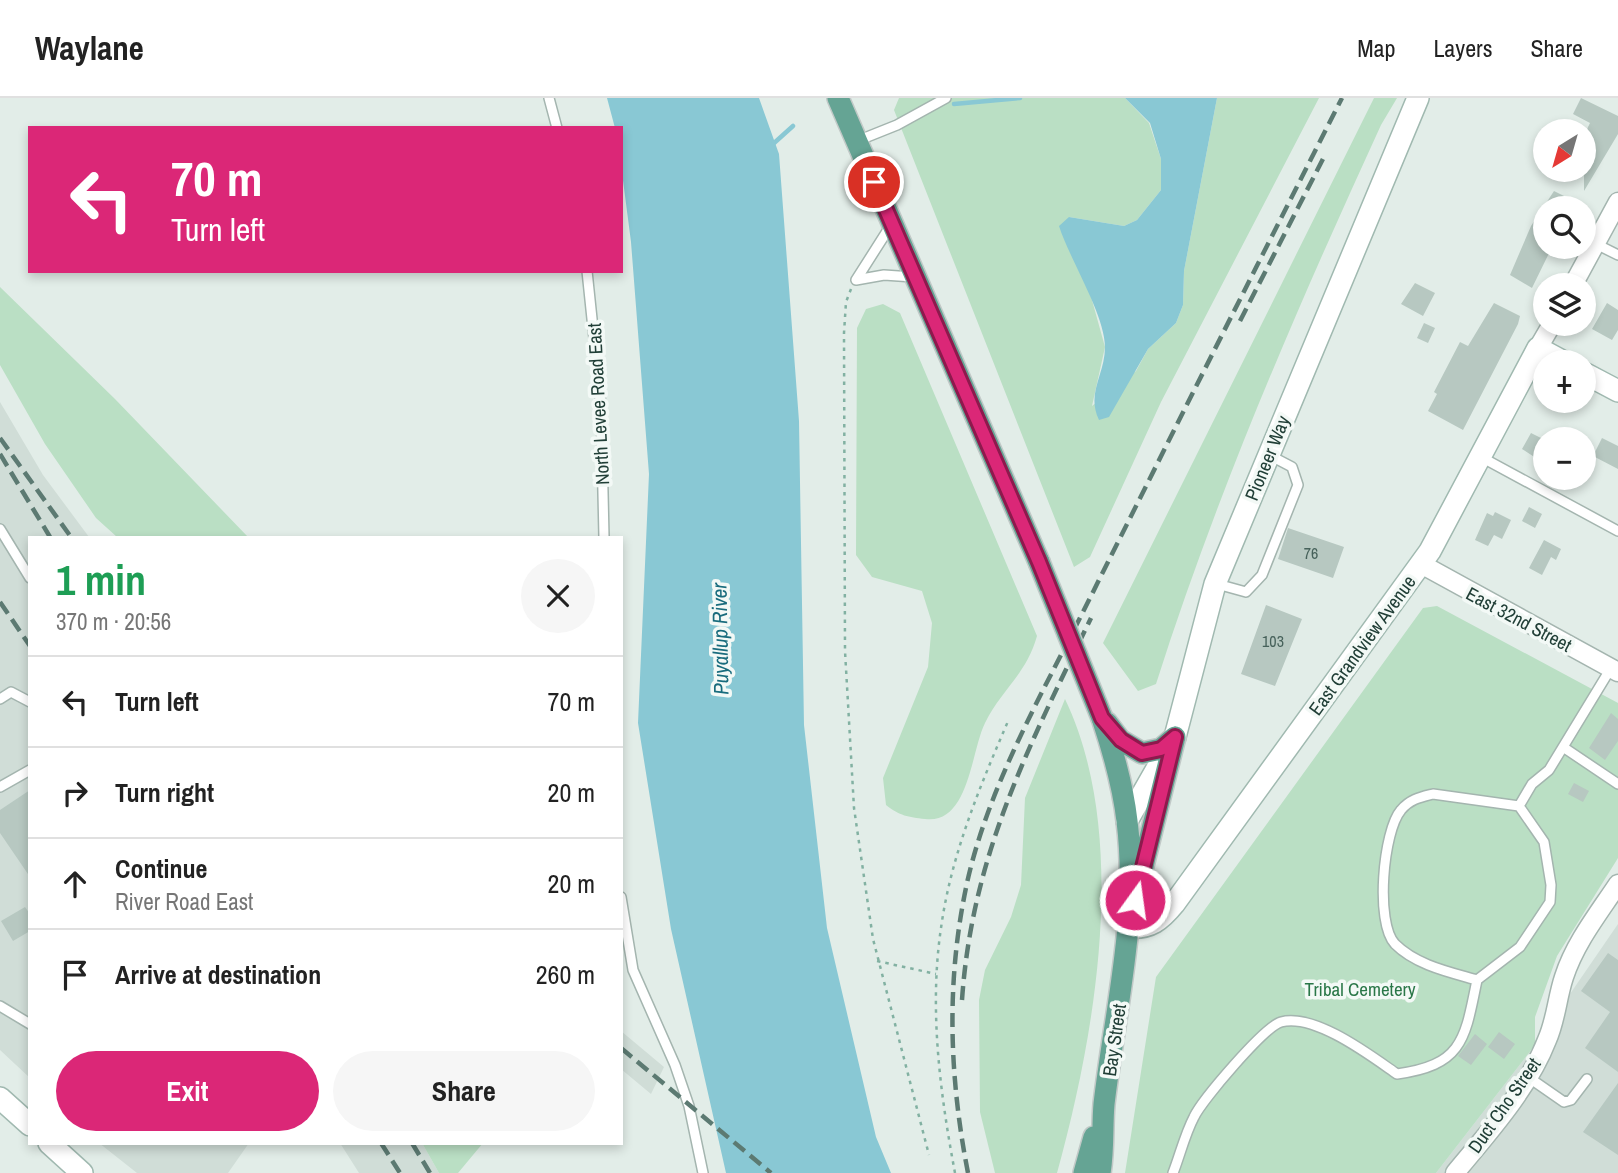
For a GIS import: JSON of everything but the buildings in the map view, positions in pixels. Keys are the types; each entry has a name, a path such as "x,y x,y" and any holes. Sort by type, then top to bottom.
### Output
{"main road":[{"path":"838,98 1039,562 1102,718 1114,757 1127,821 1129,926"},
{"path":"1102,718 1121,740 1142,753 1161,749 1175,737"},
{"path":"1129,926 1175,737"},
{"name":"Bay Street","path":"1100,1173 1104,1105 1129,926"},
{"name":"Bay Street","path":"1084,1173 1104,1105"}],"street":[{"name":"Pioneer Way","path":"1127,821 1175,737 1215,584 1418,98"},
{"path":"1596,244 1618,202"},
{"name":"East Grandview Avenue","path":"1129,926 1140,928 1155,923 1174,904 1421,564 1545,336"},
{"path":"1538,348 1542,350"},
{"path":"1596,379 1618,391"},
{"name":"East 32nd Street","path":"1421,564 1615,670"},
{"name":"Duct Cho Street","path":"1455,1173 1528,1076 1548,1039 1564,976 1574,953 1618,884"},
{"path":"0,1098 28,1123"},
{"path":"51,1145 82,1173"}],"lane":[{"path":"549,98 556,126"},
{"path":"857,141 897,125 946,98"},
{"path":"856,280 892,223"},
{"path":"1596,244 1618,255"},
{"name":"North Levee Road East","path":"587,273 601,405 604,536"},
{"path":"856,280 884,275 915,277"},
{"path":"1215,584 1246,592 1262,575 1298,485 1292,467 1269,454"},
{"path":"1480,457 1618,531"},
{"path":"0,529 28,575"},
{"path":"1519,806 1532,784 1549,769 1615,670"},
{"path":"0,699 11,692 28,701"},
{"path":"1563,747 1618,784"},
{"path":"0,787 28,771"},
{"path":"1173,1173 1194,1116 1256,1041 1280,1022 1301,1022 1356,1044 1397,1074 1417,1072 1449,1058 1467,1030 1477,980 1520,947 1550,902 1551,885 1544,842 1519,806 1446,794 1416,798 1396,817 1388,851 1383,900 1385,929 1394,943 1428,965 1477,980"},
{"path":"623,909 633,970 675,1065 689,1106 703,1173"},
{"path":"0,1006 28,1023"},
{"path":"1528,1076 1564,1102 1572,1100 1587,1079"}],"path":[{"path":"856,280 846,302 844,333 845,651 855,820 877,961 929,1154"},
{"path":"955,1173 938,1054 937,974 941,928 965,829 1009,719"},
{"path":"877,961 903,969 937,974"}],"shaded area":[{"path":"0,402 43,475 88,536 28,536 28,1076 0,1050"},
{"path":"1618,924 1618,1173 1436,1173 1535,1045"},
{"path":"623,1033 664,1067 651,1094 623,1071"},
{"path":"102,1145 248,1145 228,1173 137,1173"},
{"path":"341,1145 423,1145 439,1173 359,1173"}],"green space":[{"path":"899,98 1125,98 1149,123 1161,159 1161,190 1137,220 1124,226 1069,217 1105,347 1092,406 1136,371 1148,349 1176,323 1183,305 1184,271 1217,98 1319,98 1161,402 1090,557 1074,567 894,110"},
{"path":"1374,98 1397,98 1381,125 1260,401 1205,541 1156,684 1138,691 1103,643"},
{"path":"0,287 115,399 247,536 116,536 96,518 45,444 0,365"},
{"path":"883,304 900,313 1037,636 1020,672 985,723 960,799 940,818 914,818 891,809 886,805 883,778 928,667 932,623 922,591 872,577 856,555 857,328 866,309"},
{"name":"Tribal Cemetery","path":"1437,606 1618,703 1618,858 1557,956 1535,1017 1535,1045 1436,1173 1125,1173 1156,977 1423,608"},
{"path":"1065,699 1085,753 1097,811 1101,872 1100,934 1094,997 1084,1059 1057,1173 995,1173 980,1112 979,1000 985,970 1011,917 1021,885 1025,798"},
{"path":"423,1145 481,1145 458,1173 439,1173"}],"water":[{"name":"Puyallup River","path":"607,98 759,98 779,154 799,421 804,725 827,928 876,1137 891,1173 726,1173 671,929 638,723 649,474 631,242 623,180 623,126 614,126"},
{"path":"1125,98 1217,98 1184,271 1183,305 1176,323 1148,349 1109,417 1099,420 1094,401 1104,357 1103,334 1059,226 1069,217 1124,226 1137,220 1161,190 1161,159 1150,123"}],"waterway":[{"path":"954,104 1020,98"},
{"path":"773,144 793,126"}],"railway":[{"path":"968,1173 954,1064 953,992 960,919 967,883 989,808 1038,699 1342,98"},
{"path":"1240,321 1326,153"},
{"path":"0,438 70,536"},
{"path":"0,454 49,536"},
{"path":"0,602 28,643"},
{"path":"962,1000 968,947 991,849 1026,757 1091,618"},
{"path":"623,1050 771,1173"},
{"path":"382,1145 400,1173"},
{"path":"413,1145 430,1173"}],"route":[{"path":"874,182 1039,562 1102,718 1121,740 1142,753 1161,749 1175,737 1135,900"}]}
